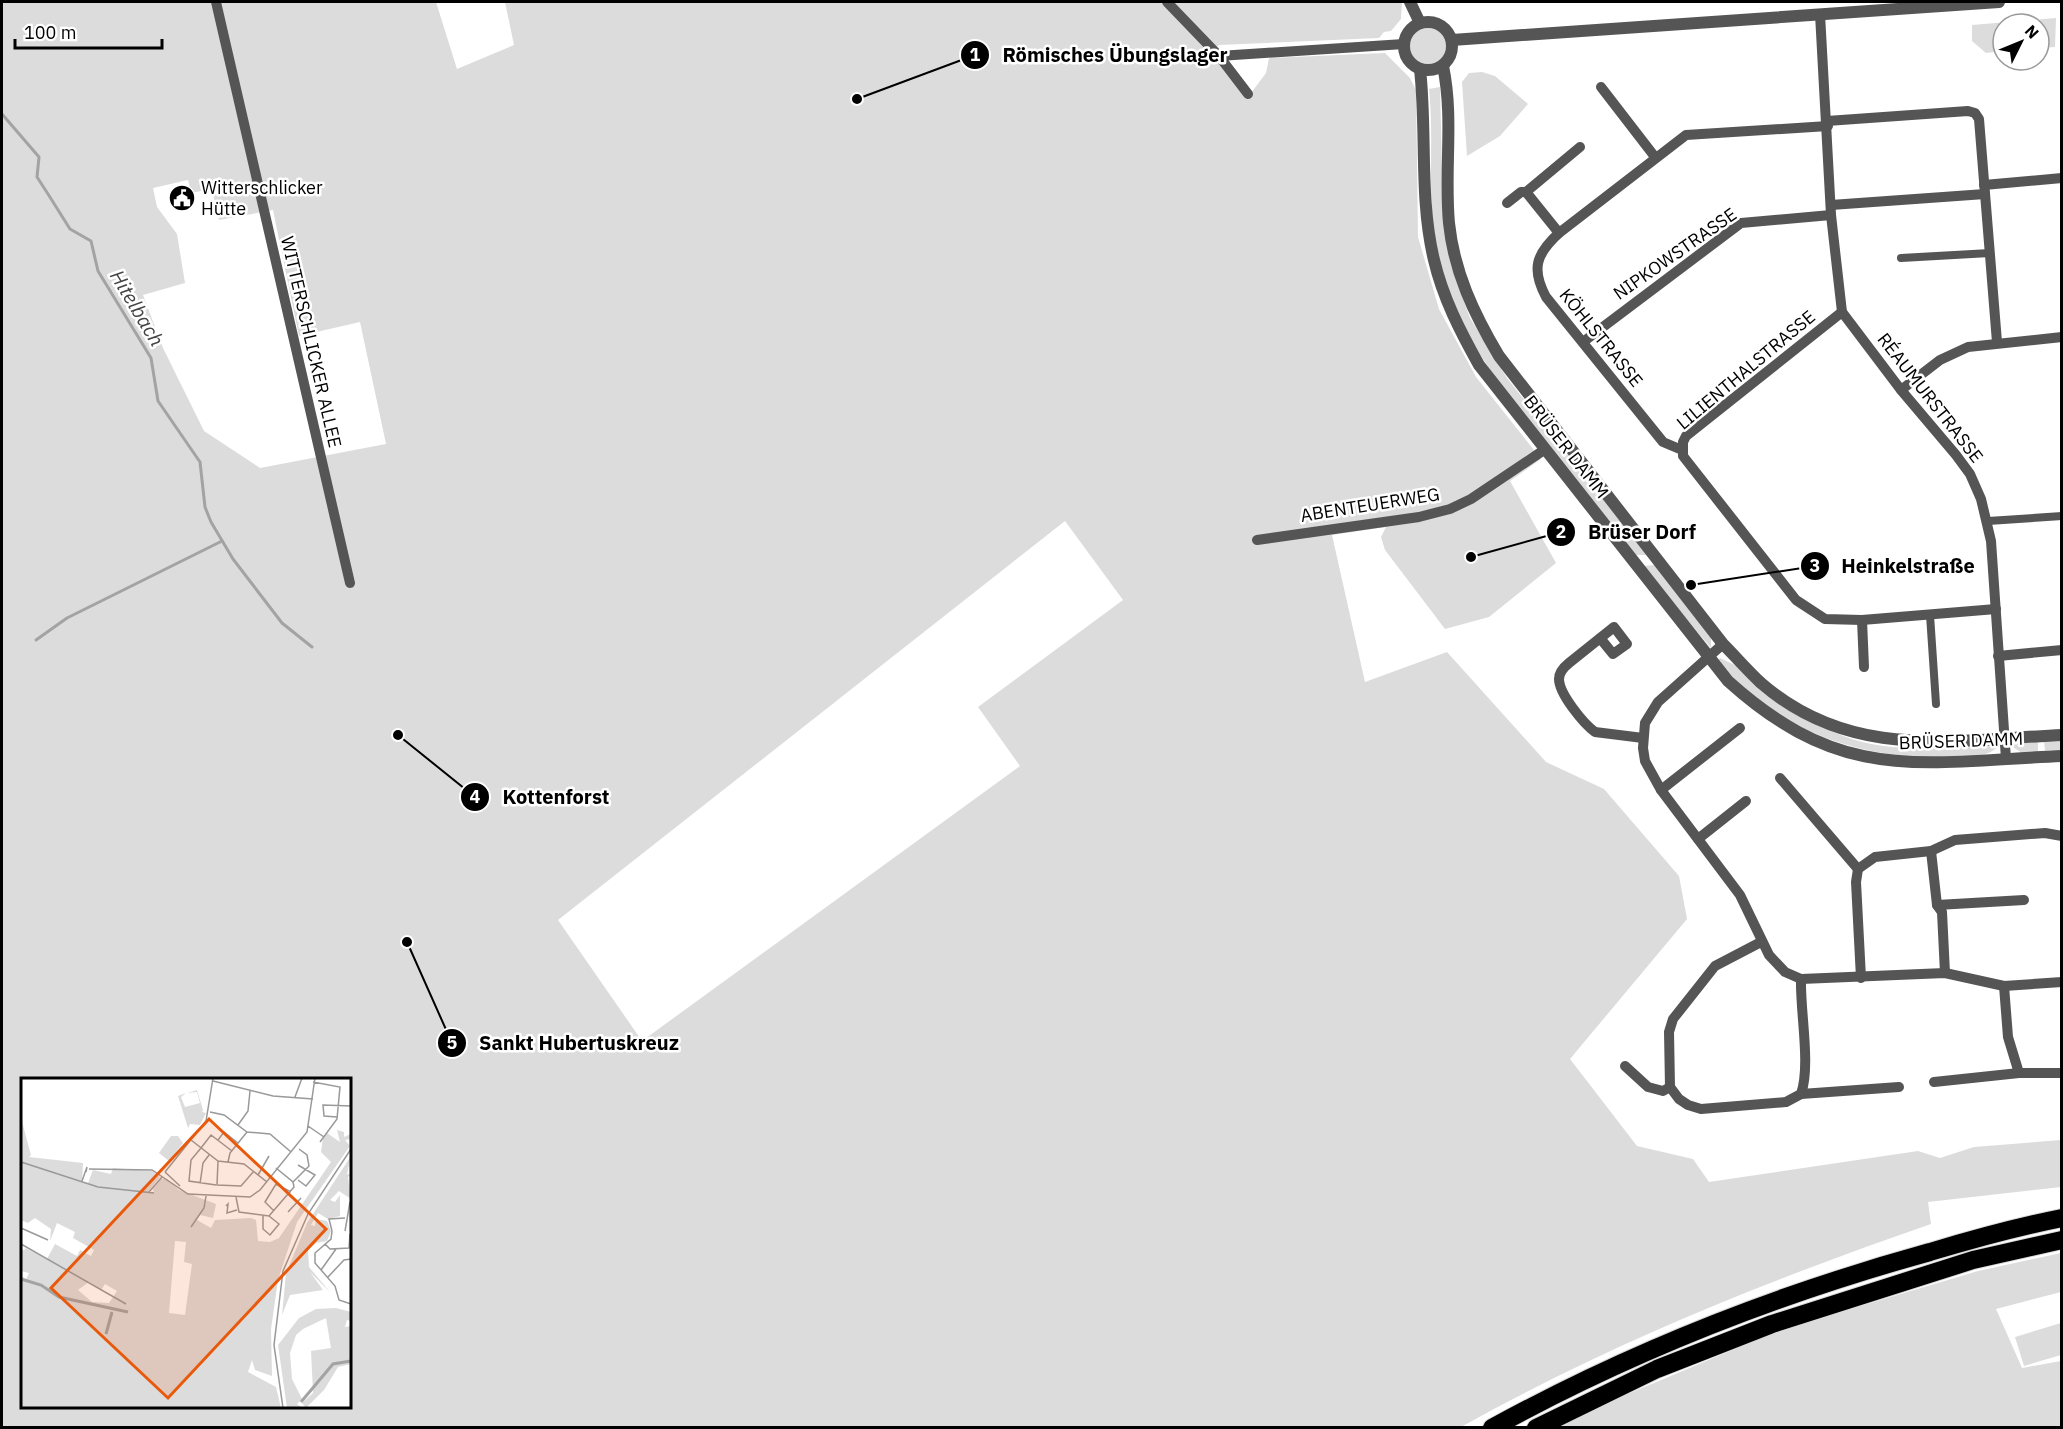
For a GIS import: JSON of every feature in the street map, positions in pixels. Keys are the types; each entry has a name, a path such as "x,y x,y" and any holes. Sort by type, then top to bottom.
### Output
{"highway":[{"path":"1492,1428 1671,1341 1767,1305 1865,1270 2061,1218"},
{"path":"1536,1428 1657,1369 1772,1324 1973,1260 2061,1240"}],"street":[{"name":"WITTERSCHLICKER ALLEE","path":"216,2 350,584"},
{"path":"1167,2 1220,56 1248,94"},
{"path":"1410,2 1420,23"},
{"path":"1220,56 1404,44 1409,31 1420,23 1436,23 1449,33 1452,40 1999,2"},
{"path":"1820,14 1831,210 1842,312"},
{"name":"BRÜSER DAMM","path":"1452,40 1451,55 1443,66 1450,121 1449,223 1455,259 1472,310 1499,356 1723,644 1761,683 1787,702 1841,728 1886,740 1917,743 2061,735"},
{"name":"BRÜSER DAMM","path":"1404,44 1407,59 1419,69 1427,212 1434,260 1449,306 1479,365 1728,681 1773,719 1831,747 1879,760 1918,764 2061,756"},
{"path":"1419,69 1431,70 1443,66"},
{"path":"1601,87 1655,157"},
{"path":"1827,124 1968,111 1975,113 1979,119 1997,342"},
{"name":"KÖHLSTRASSE","path":"1682,450 1663,441 1546,297 1538,282 1537,272 1542,250 1559,233 1686,135 1827,124"},
{"path":"1507,203 1521,192 1526,192 1580,147"},
{"path":"1831,210 2061,178"},
{"path":"1526,192 1559,233"},
{"name":"NIPKOWSTRASSE","path":"1583,342 1741,223 1831,210"},
{"path":"1901,258 1990,253"},
{"name":"RÉAUMURSTRASSE","path":"1842,312 1901,390 1970,474 1988,521 2006,759"},
{"name":"LILIENTHALSTRASSE","path":"1842,312 1686,436 1682,450 1687,463 1796,600 1825,619 1862,620 1996,609"},
{"path":"1901,390 1940,360 1968,347 1997,342 2061,337"},
{"name":"ABENTEUERWEG","path":"1257,540 1419,517 1450,509 1471,499 1544,450"},
{"path":"1988,521 2061,516"},
{"path":"1930,615 1936,704"},
{"path":"1862,620 1864,667"},
{"path":"1600,638 1563,668 1559,681 1561,687 1572,707 1595,732 1643,738"},
{"path":"1723,644 1658,702 1644,723 1645,761 1661,790 1749,908 1761,942 1775,963 1801,979 1945,973 2004,986 2061,982"},
{"path":"1998,656 2061,651"},
{"path":"1661,790 1740,728"},
{"path":"1780,778 1858,869"},
{"path":"1698,839 1746,801"},
{"path":"1861,978 1856,882 1858,869 1875,857 1931,851 1955,840 2045,833 2061,836"},
{"path":"1931,851 1937,905 1942,912 1945,973"},
{"path":"1937,905 2024,900"},
{"path":"1761,942 1715,966 1673,1019 1669,1032 1670,1087 1679,1099 1688,1106 1701,1109 1786,1102 1801,1094 1899,1087"},
{"path":"1801,979 1800,1007 1805,1072 1801,1094"},
{"path":"2004,986 2008,1037 2019,1073"},
{"path":"1625,1066 1648,1087 1663,1091 1670,1087"},
{"path":"1934,1082 2019,1073 2061,1073"}],"shaded area":[{"path":"2,2 436,2 457,69 514,45 505,2 1402,2 1401,19 1391,31 1384,32 1379,38 1219,45 1210,52 1251,93 1266,73 1269,58 1385,53 1410,78 1416,90 1418,237 1439,309 1476,377 1541,459 1510,481 1556,563 1489,617 1445,629 1385,550 1381,537 1386,527 1332,535 1365,682 1447,652 1546,762 1604,789 1679,876 1687,919 1570,1059 1637,1146 1693,1159 1709,1182 1918,1151 1940,1158 1974,1147 2061,1140 2061,1187 1928,1202 1931,1224 1750,1291 1633,1340 1518,1396 1461,1427 2,1428","holes":["188,180 191,193 212,189 219,220 273,210 299,336 360,322 386,444 260,468 204,431 163,348 143,295 185,283 177,234 157,207 153,188","1065,521 1123,600 978,707 1020,766 642,1041 558,920"]},
{"path":"2051,18 2056,18 2055,47 2051,47"},
{"path":"1991,23 1991,52 1986,53 1972,41 1972,25"},
{"path":"1428,28 1440,34 1446,46 1440,58 1428,64 1416,58 1410,46 1416,34"},
{"path":"1482,72 1495,76 1528,104 1500,136 1467,156 1462,82 1469,73"},
{"path":"1440,87 1442,168 1454,274 1470,318 1507,378 1647,555 1634,555 1529,423 1497,380 1469,336 1457,312 1439,261 1432,219 1429,89"},
{"path":"1655,565 1711,637 1711,648 1642,566"},
{"path":"1720,658 1737,666 1820,724 1851,739 1892,747 1934,748 1997,744 1998,747 1986,754 1973,756 1913,757 1850,746 1820,736 1764,705 1740,684 1718,660"},
{"path":"2061,740 2061,750 2045,751 2044,741"},
{"path":"2038,741 2038,753 2022,753 2013,747 2014,743"},
{"path":"2061,1253 2061,1292 1996,1309 2022,1368 2061,1361 2061,1427 1547,1428 1780,1330 1978,1271"},
{"path":"2061,1323 2061,1355 2024,1366 2015,1337"}],"waterway":[{"name":"Hitelbach","path":"2,114 39,157 37,177 70,229 91,241 98,271 151,358 158,401 200,462 205,507 211,522 233,559 282,623 312,647"},
{"path":"36,640 67,618 222,541"}],"place":[{"name":"Römisches Übungslager","path":"857,99"},
{"name":"Witterschlicker Hütte","path":"182,198"},
{"name":"Brüser Dorf","path":"1471,557"},
{"name":"Heinkelstraße","path":"1691,585"},
{"name":"Kottenforst","path":"398,735"},
{"name":"Sankt Hubertuskreuz","path":"407,942"}]}
